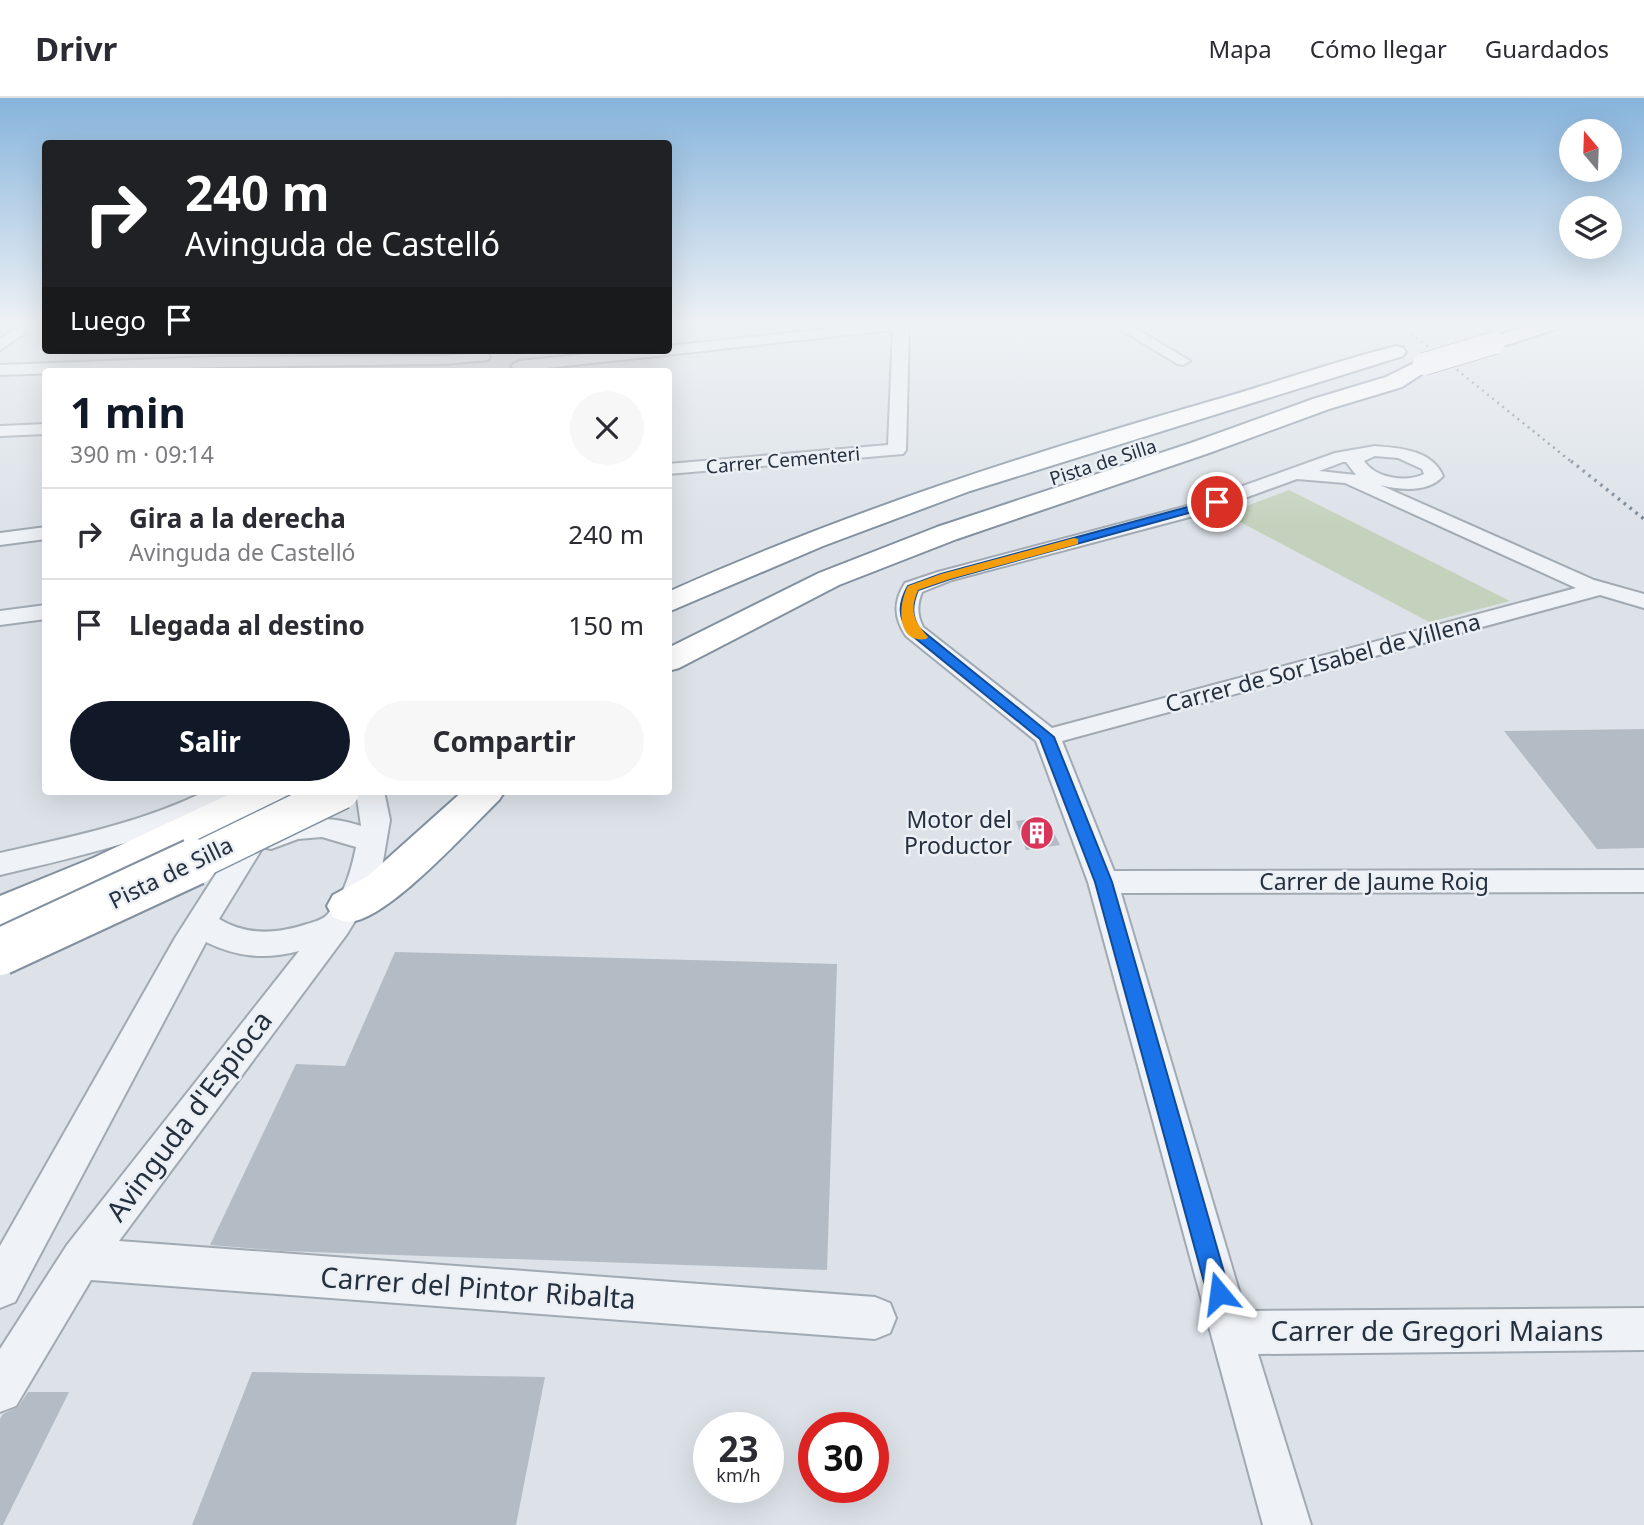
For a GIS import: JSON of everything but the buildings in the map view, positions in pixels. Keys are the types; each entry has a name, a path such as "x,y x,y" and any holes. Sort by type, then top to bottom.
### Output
{"highway":[{"path":"672,576 779,533 1041,443 1230,392"},
{"name":"Pista de Silla","path":"672,601 787,551 905,506 1058,454 1277,392"},
{"name":"Pista de Silla","path":"702,615 810,566 927,520 1301,392"},
{"path":"672,659 829,579 947,533 1363,392"},
{"name":"Pista de Silla","path":"0,913 107,868 261,795"},
{"name":"Pista de Silla","path":"0,952 117,900 333,795"},
{"path":"342,916 383,887 482,795"}],"street":[{"name":"Carrer Cementeri","path":"672,469 897,450 898,392"},
{"path":"0,431 42,429"},
{"path":"1287,1525 1103,882 1047,737 914,631 907,619 906,603 913,588 946,576 1194,510 1341,457 1375,451 1401,453 1423,461 1434,472 1430,480 1386,487 1315,474 1288,478"},
{"path":"1357,456 1354,464 1358,469 1386,487 1509,552 1600,589 1644,601"},
{"path":"1412,484 1509,552"},
{"path":"0,539 42,534"},
{"name":"Carrer de Sor Isabel de Villena","path":"1047,737 1600,589"},
{"path":"0,618 42,613"},
{"path":"0,864 117,837 187,812 221,795"},
{"path":"0,1287 201,923 280,795"},
{"name":"Avinguda d'Espioca","path":"0,1390 81,1259 342,916 365,878 376,820 371,795"},
{"path":"0,973 283,833 316,826 344,829 372,842"},
{"name":"Carrer de Jaume Roig","path":"1103,882 1644,881"},
{"path":"201,923 216,934 240,945 266,946 299,939 342,916"},
{"name":"Carrer del Pintor Ribalta","path":"81,1259 875,1318"},
{"name":"Carrer de Gregori Maians","path":"1230,1333 1644,1329"}],"green space":[{"path":"1289,490 1510,601 1429,622 1225,514"}],"railway":[{"path":"1484,392 1573,463"},
{"path":"1571,461 1644,519"}],"slow traffic":[{"path":"921,637 907,619 906,603 913,588 946,576 1074,542"}],"place":[{"name":"Motor del Productor","path":"1037,833"}],"route":[{"path":"1217,502 946,576 913,588 906,603 907,619 914,631 1047,737 1103,882 1219,1293"}]}
